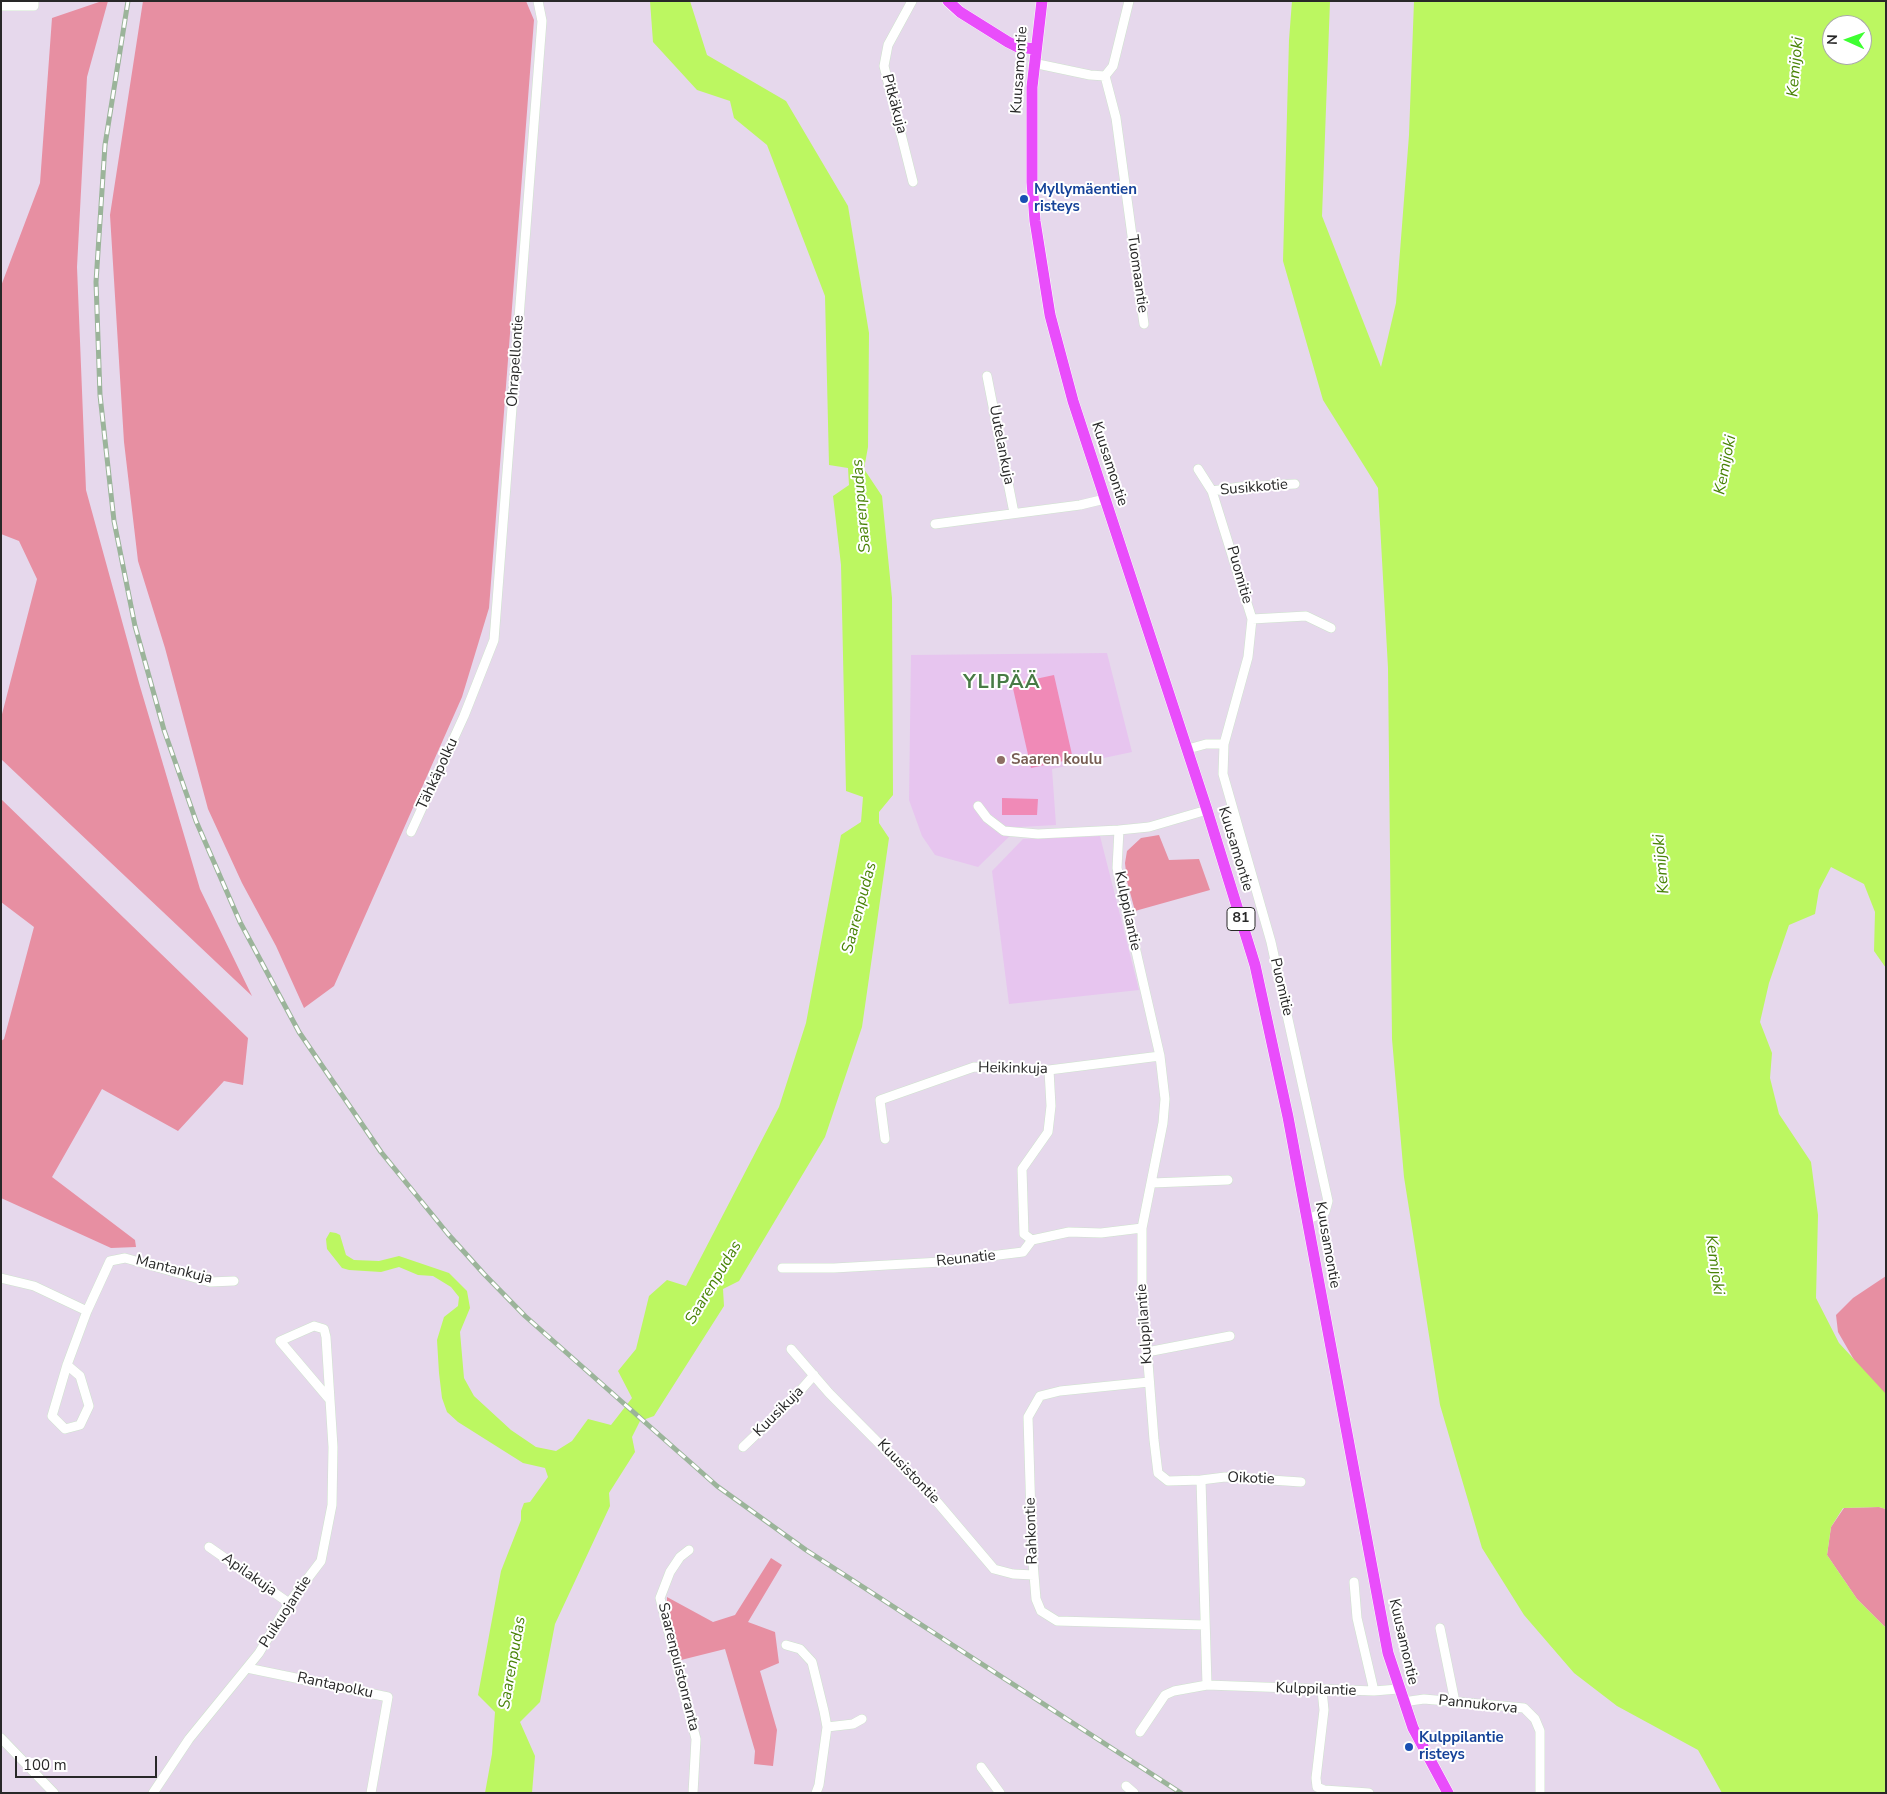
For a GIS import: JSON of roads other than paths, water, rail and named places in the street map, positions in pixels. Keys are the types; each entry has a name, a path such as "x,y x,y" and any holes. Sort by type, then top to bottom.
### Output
{"main road":[{"path":"948,1 960,12 1008,42 1018,47 1035,49"},
{"name":"Kuusamontie","path":"1042,1 1033,63 1032,182 1041,263 1064,369 1188,749 1261,992 1308,1219 1380,1614 1398,1689 1416,1735 1448,1793"}],"street":[{"path":"1,6 34,6 34,1"},
{"name":"Ohrapellontie","path":"464,716 494,640 542,21 538,1"},
{"name":"Pitkäkuja","path":"912,1 888,45 884,66 913,182"},
{"path":"1033,63 1090,75 1105,76 1113,66 1129,1"},
{"name":"Tuomaantie","path":"1105,76 1116,118 1144,324"},
{"name":"Uutelankuja","path":"987,376 1014,513"},
{"name":"Puomitie","path":"1198,469 1212,491 1252,619 1248,657 1224,744 1223,774 1271,942 1328,1201 1325,1212 1308,1219"},
{"name":"Susikkotie","path":"1212,491 1240,487 1295,484"},
{"path":"935,524 1080,505 1105,499"},
{"path":"1252,619 1306,616 1331,628"},
{"name":"Tähkäpolku","path":"411,832 464,716"},
{"path":"1188,749 1206,744 1224,744"},
{"path":"978,806 987,818 1004,831 1038,834 1149,827 1207,810"},
{"name":"Kulppilantie","path":"1120,830 1118,880 1160,1056 1165,1099 1152,1183 1142,1228 1142,1285 1158,1473 1168,1481 1202,1480"},
{"name":"Heikinkuja","path":"885,1139 880,1100 974,1067 1050,1070 1160,1056"},
{"path":"1032,1240 1024,1234 1022,1169 1048,1132 1051,1106 1050,1070"},
{"path":"1152,1183 1228,1180"},
{"name":"Reunatie","path":"782,1268 834,1268 941,1262 1024,1252 1032,1240 1069,1232 1101,1233 1142,1228"},
{"name":"Mantankuja","path":"67,1365 80,1376 89,1406 80,1425 65,1429 52,1416 67,1365 87,1311 110,1261 125,1258 210,1282 234,1281"},
{"path":"1,1278 34,1286 87,1311"},
{"name":"Puikuojantie","path":"153,1793 190,1739 259,1654 290,1603 321,1560 332,1505 333,1447 330,1400 324,1329 314,1326 280,1341 330,1400"},
{"path":"1147,1352 1230,1336"},
{"name":"Kuusistontie","path":"791,1349 814,1376 938,1503 994,1568 1012,1574 1034,1575"},
{"name":"Kuusikuja","path":"743,1447 814,1376"},
{"name":"Rahkontie","path":"1149,1382 1060,1391 1040,1396 1028,1417 1036,1599 1042,1611 1057,1621 1204,1625"},
{"name":"Oikotie","path":"1202,1480 1225,1477 1301,1482"},
{"path":"1202,1480 1206,1685"},
{"name":"Apilakuja","path":"209,1547 290,1603"},
{"name":"Saarenpuistonranta","path":"689,1550 680,1556 670,1572 660,1598 696,1739 692,1793"},
{"path":"1354,1582 1354,1601 1374,1692"},
{"path":"1440,1628 1455,1702"},
{"path":"786,1645 800,1649 812,1662 827,1727 819,1785 816,1793"},
{"name":"Rantapolku","path":"247,1668 388,1697 371,1793"},
{"name":"Kulppilantie","path":"1140,1732 1165,1696 1174,1691 1206,1685 1374,1692 1398,1689"},
{"path":"1322,1690 1324,1725 1316,1778 1317,1787 1324,1790 1369,1793"},
{"name":"Pannukorva","path":"1403,1702 1424,1700 1524,1708 1534,1718 1540,1731 1540,1793"},
{"path":"827,1727 853,1724 862,1719"},
{"path":"1,1738 54,1793"},
{"path":"981,1767 1000,1793"},
{"path":"1126,1786 1134,1793"}],"water":[{"name":"Saarenpudas","path":"650,1 690,1 707,55 786,101 848,206 869,333 868,447 864,469 882,496 892,598 893,795 879,812 879,823 889,838 862,1027 825,1137 739,1281 723,1289 724,1306 654,1416 640,1421 632,1437 635,1452 609,1493 610,1506 555,1624 540,1702 520,1722 535,1756 532,1793 485,1793 492,1754 495,1712 478,1695 501,1571 521,1520 521,1511 524,1503 530,1502 548,1477 545,1468 523,1463 458,1422 447,1412 442,1398 437,1340 444,1317 458,1306 459,1297 451,1287 433,1276 418,1275 399,1267 381,1272 342,1268 327,1249 326,1239 330,1232 340,1235 346,1255 354,1260 379,1261 399,1256 449,1273 467,1291 470,1308 460,1332 464,1378 474,1396 511,1430 536,1447 556,1451 572,1441 588,1419 611,1425 632,1398 618,1371 636,1349 649,1296 667,1280 686,1286 779,1107 806,1023 841,835 861,822 863,797 846,791 841,565 833,496 849,485 848,468 829,465 825,296 767,145 734,118 730,101 697,90 653,42"},
{"name":"Kemijoki","path":"1292,1 1330,1 1322,216 1381,367 1396,303 1409,135 1414,1 1886,1 1886,968 1874,951 1875,912 1864,884 1831,867 1819,890 1815,914 1789,925 1769,983 1760,1022 1772,1053 1770,1078 1779,1114 1811,1162 1818,1215 1816,1298 1839,1343 1886,1394 1886,1509 1879,1507 1843,1508 1831,1527 1827,1555 1857,1599 1886,1628 1886,1793 1722,1793 1698,1750 1617,1706 1574,1673 1524,1615 1482,1548 1440,1405 1404,1177 1392,1039 1388,668 1378,488 1323,400 1283,261 1289,40"}],"railway":[{"path":"128,1 105,145 96,282 100,395 114,521 135,626 164,730 196,821 240,922 299,1032 381,1152 448,1234 484,1274 525,1316 717,1486 806,1550 1181,1793"}],"place":[{"name":"Myllymäentien risteys","path":"1024,199"},
{"name":"Saaren koulu","path":"1001,760"},
{"name":"Kulppilantie risteys","path":"1409,1747"}],"district":[{"name":"YLIPÄÄ","path":"1002,683"}]}
